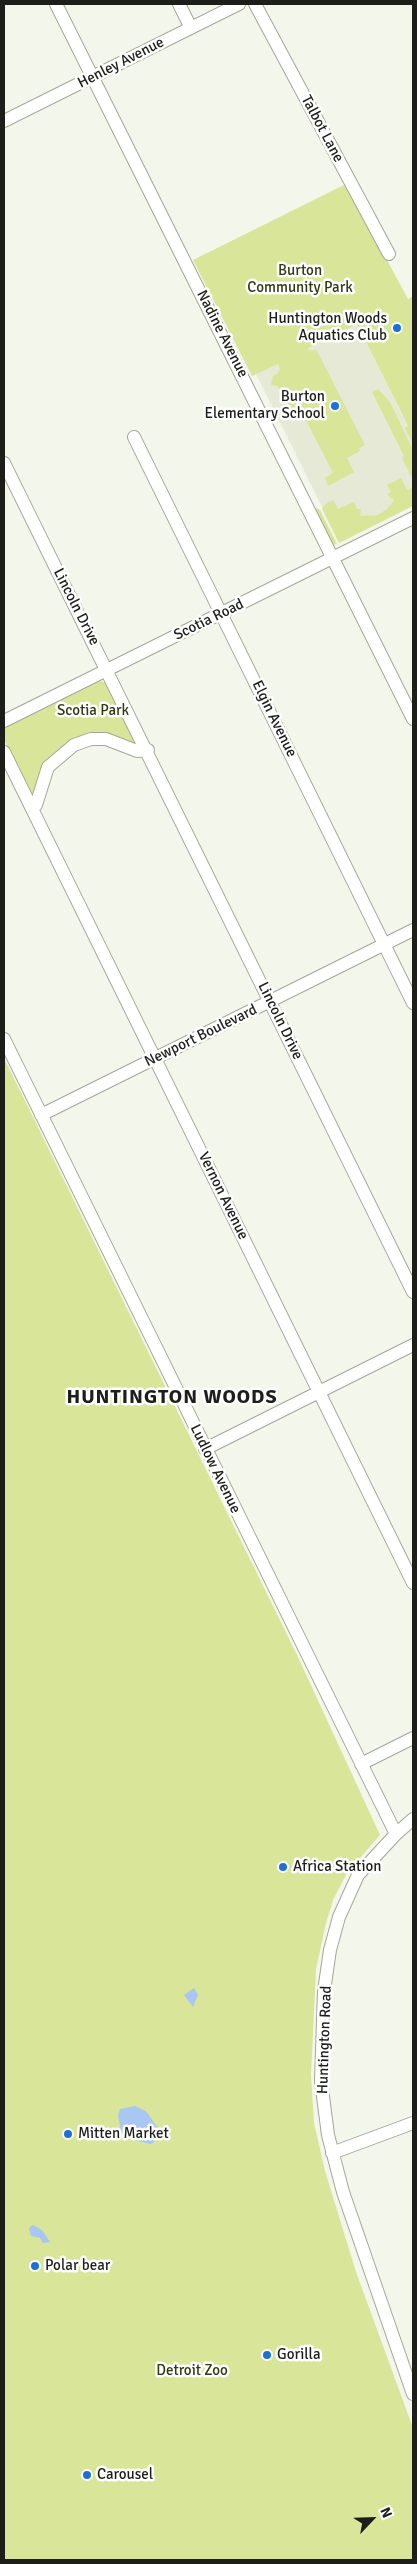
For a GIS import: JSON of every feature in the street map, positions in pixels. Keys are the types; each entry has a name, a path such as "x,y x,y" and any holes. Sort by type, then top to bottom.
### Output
{"street":[{"name":"Nadine Avenue","path":"56,4 413,719"},
{"path":"179,4 191,28"},
{"name":"Henley Avenue","path":"4,122 239,4"},
{"name":"Talbot Lane","path":"256,4 389,254"},
{"name":"Elgin Avenue","path":"134,437 413,1003"},
{"name":"Lincoln Drive","path":"4,463 148,750 413,1292"},
{"name":"Scotia Road","path":"4,721 413,518"},
{"path":"32,809 36,805 48,767 74,745 91,740 106,739 142,752 148,750"},
{"name":"Vernon Avenue","path":"4,752 413,1583"},
{"name":"Newport Boulevard","path":"41,1115 413,930"},
{"name":"Ludlow Avenue","path":"4,1039 396,1834"},
{"path":"206,1449 413,1345"},
{"path":"361,1764 413,1738"},
{"name":"Huntington Road","path":"413,1819 371,1860 353,1884 339,1917 330,1950 324,1991 321,2081 324,2116 332,2153 356,2232 413,2394"},
{"path":"332,2153 413,2124"}],"shaded area":[{"name":"Burton Elementary School","path":"357,324 413,437 413,504 339,541 256,374"}],"green space":[{"name":"Burton Community Park","path":"346,184 408,299 413,296 413,444 405,428 408,426 357,324 307,349 311,351 316,349 365,445 359,448 360,451 347,458 354,472 328,486 325,478 333,473 303,414 295,417 282,391 277,386 271,385 273,376 280,369 278,364 252,376 193,260"},
{"path":"378,389 390,402 412,448 413,480 402,458 404,456 372,392"},
{"path":"401,478 407,490 413,487 413,506 339,543 322,509 324,505 333,500 338,509 354,502 357,509 361,509 360,516 378,515 387,509 394,500 387,494 391,492 387,485"},
{"path":"315,509 320,510 337,544 333,545"},
{"name":"Scotia Park","path":"100,681 109,684 135,742 133,744 79,740 34,793 31,793 4,740 4,728"},
{"name":"Detroit Zoo","path":"4,1058 297,1655 380,1835 347,1873 333,1900 326,1923 316,1969 311,2075 314,2123 325,2171 356,2272 413,2428 413,2560 4,2560"}],"water":[{"path":"194,1988 198,1995 193,2007 184,1995"},
{"path":"135,2106 146,2111 157,2127 158,2136 153,2143 150,2144 127,2138 121,2132 118,2115 120,2109"},
{"path":"33,2225 42,2230 50,2242 43,2243 40,2238 31,2236 29,2228"}],"place":[{"name":"Huntington Woods Aquatics Club","path":"397,328"},
{"name":"Burton Elementary School","path":"335,406"},
{"name":"Africa Station","path":"283,1867"},
{"name":"Mitten Market","path":"68,2134"},
{"name":"Polar bear","path":"35,2266"},
{"name":"Gorilla","path":"267,2355"},
{"name":"Carousel","path":"87,2475"}],"district":[{"name":"HUNTINGTON WOODS","path":"172,1398"}]}
